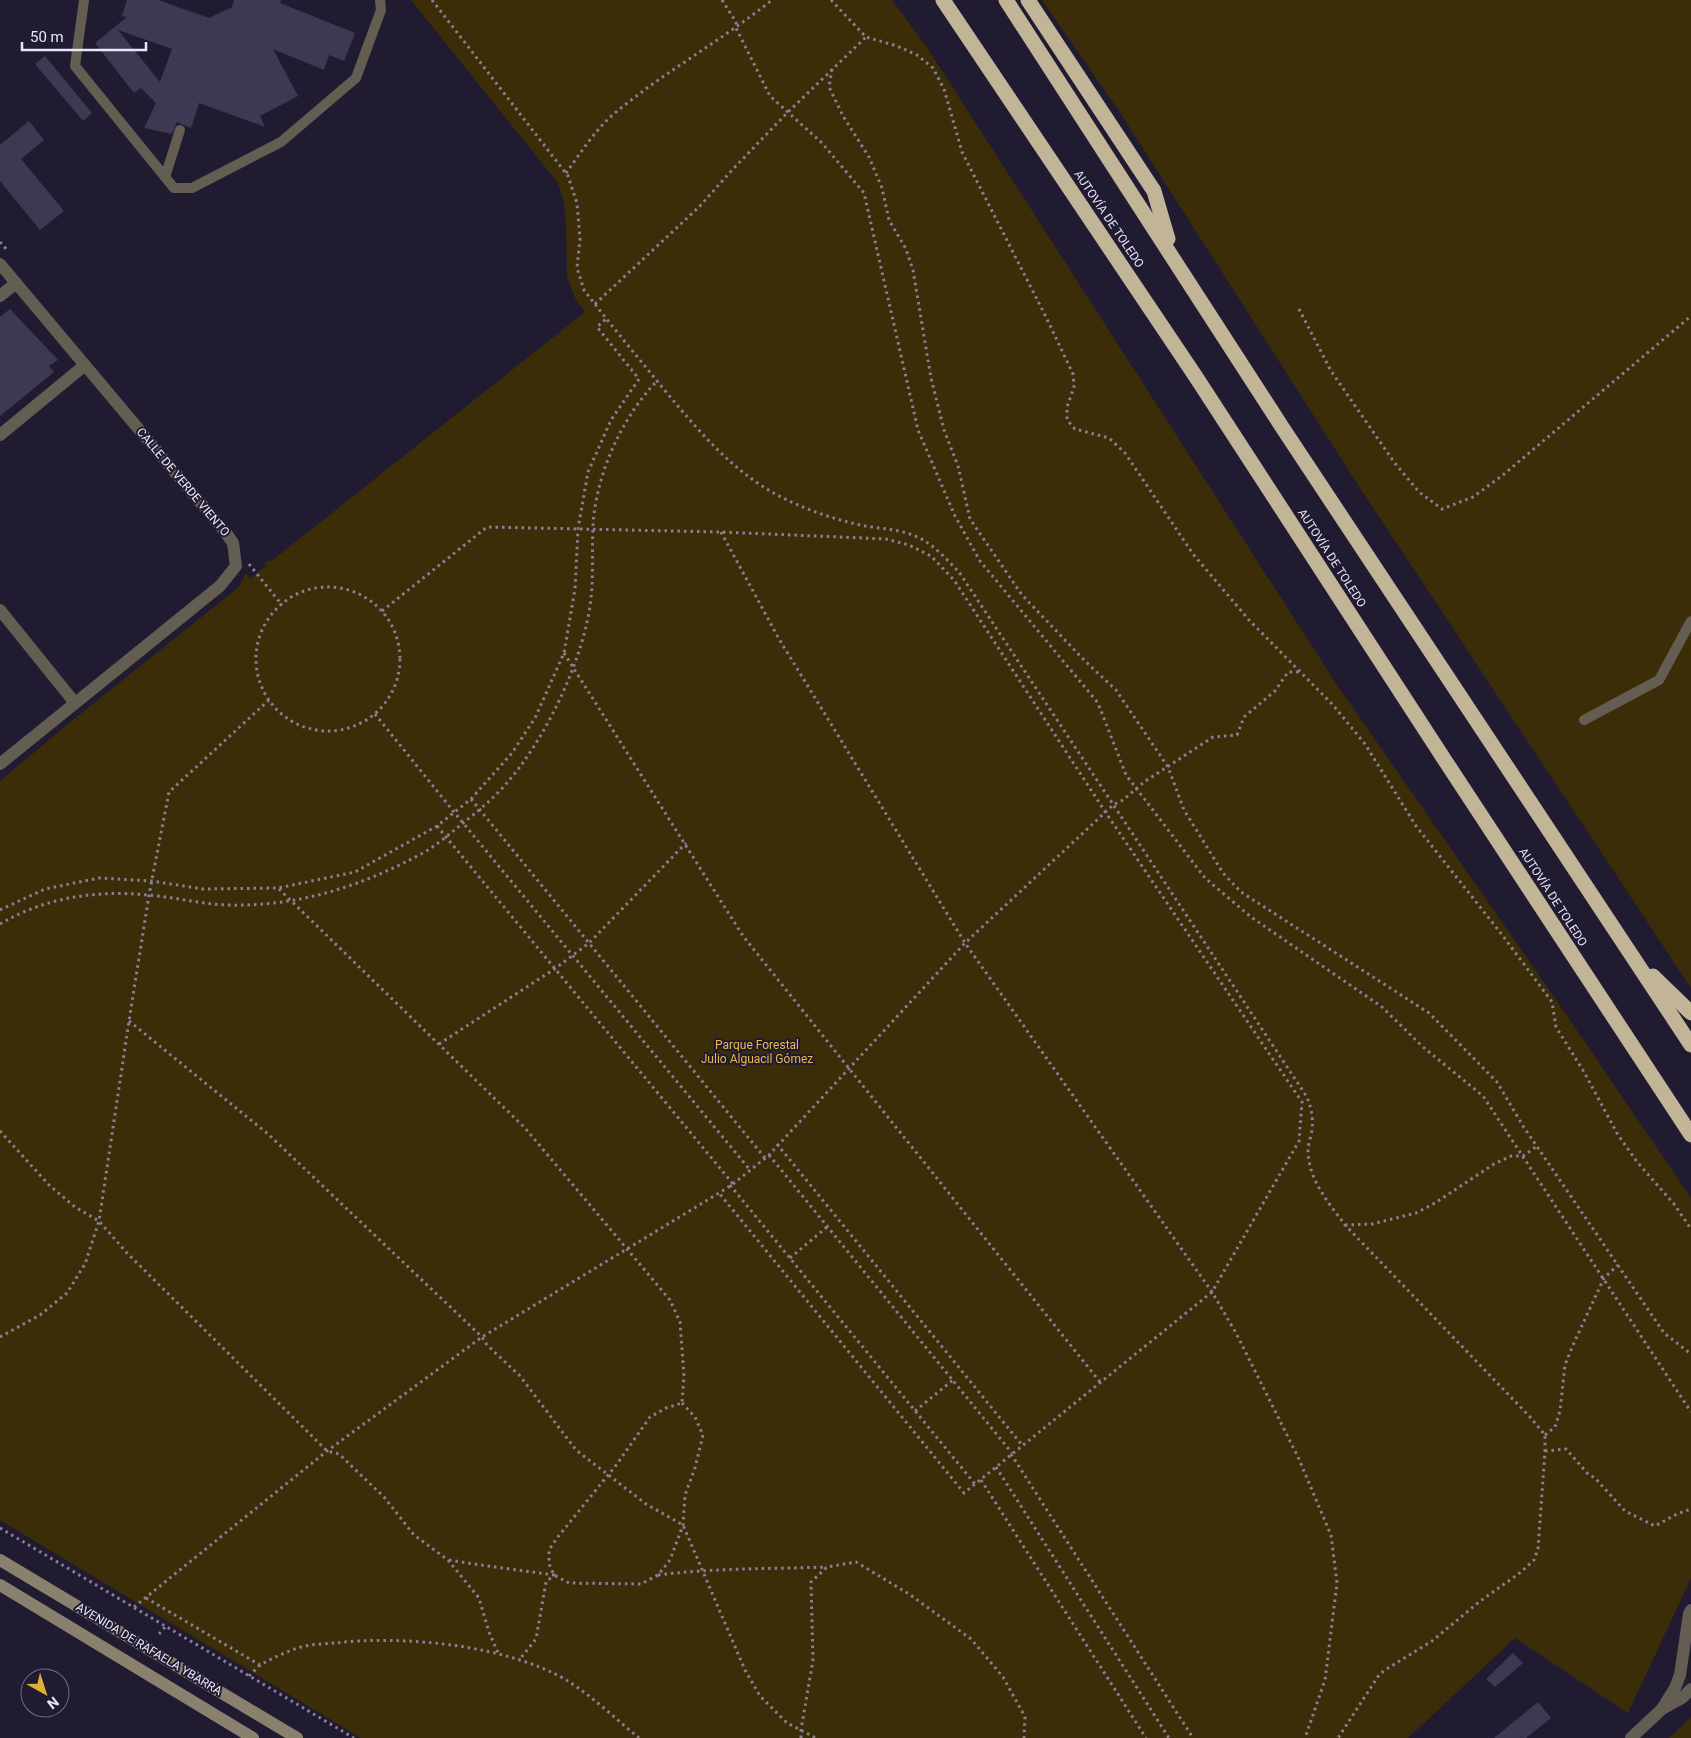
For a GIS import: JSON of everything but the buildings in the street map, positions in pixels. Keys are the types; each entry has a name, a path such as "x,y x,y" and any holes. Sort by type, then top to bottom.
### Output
{"highway":[{"name":"AUTOVÍA DE TOLEDO","path":"943,0 1196,378 1691,1134"},
{"path":"1006,0 1282,427 1636,960 1691,1046"},
{"path":"1028,0 1154,191 1174,258"},
{"path":"1636,960 1691,1013"}],"main road":[{"name":"AVENIDA DE RAFAELA YBARRA","path":"0,1560 297,1738"},
{"name":"AVENIDA DE RAFAELA YBARRA","path":"0,1585 253,1738"}],"street":[{"name":"CALLE DE VERDE VIENTO","path":"0,264 226,533 233,543 236,566 220,586 0,764"},
{"path":"0,296 16,283"},
{"path":"0,435 85,365"},
{"path":"0,610 75,703"},
{"path":"1662,1709 1675,1688 1680,1675 1691,1610"},
{"path":"1631,1738 1662,1709 1682,1698 1691,1689"}],"lane":[{"path":"84,0 75,66 174,188 192,188 281,142 356,78 381,10 380,0"},
{"path":"165,177 180,130"},
{"path":"1584,720 1659,680 1691,620"}],"path":[{"path":"432,0 568,176 577,203 580,239 577,268 584,290 716,450 757,484 809,510 858,525 897,530 917,536 932,546 959,572 1307,1097 1312,1112 1313,1124 1308,1149 1309,1164 1317,1185 1345,1225 1524,1410 1545,1435 1538,1549 1534,1560 1432,1641 1379,1675 1338,1738"},
{"path":"722,0 736,22 736,28 770,96 822,143 864,194 918,430 955,516 980,561 1098,702 1126,775 1205,878 1251,918 1382,1007 1423,1047 1483,1096 1691,1412"},
{"path":"566,173 607,120 621,108 670,72 736,28 772,0"},
{"path":"831,0 866,37 917,55 933,68 944,89 962,152 1073,374 1074,388 1067,407 1067,420 1075,429 1110,438 1125,453 1194,554 1249,620 1333,705 1365,744 1416,826 1503,936 1552,1002 1556,1027 1584,1072 1618,1135 1674,1204 1691,1229"},
{"path":"595,304 699,207 788,112 866,37"},
{"path":"832,70 829,87 843,116 869,157 882,188 889,220 906,249 913,270 931,378 944,430 958,466 970,519 1022,595 1085,661 1116,690 1168,767 1184,810 1223,873 1241,892 1429,1012 1497,1082 1537,1146 1664,1333 1691,1354"},
{"path":"1299,309 1331,371 1394,462 1419,492 1442,509 1474,497 1503,475 1691,316"},
{"path":"0,910 45,889 99,878 152,881 203,889 278,888 355,872 437,826 471,799 512,753 535,718 564,653 575,590 578,529 588,472 611,420 639,379 597,327 606,319"},
{"path":"0,924 50,902 87,894 124,893 149,895 198,904 268,904 291,901 346,888 383,874 424,853 463,823 505,785 527,756 550,719 566,687 585,628 591,598 594,513 608,461 628,420 647,392 658,381"},
{"path":"382,611 487,527 721,532 886,539 909,545 931,556 954,580 1106,813 1302,1102 1299,1141 1212,1292 964,1493 719,1193"},
{"path":"721,532 779,639 965,944 1212,1292 1236,1333 1298,1457 1331,1534 1336,1584 1325,1680 1305,1738"},
{"path":"233,543 282,605"},
{"path":"322,587 352,591 366,598 382,611 395,631 400,661 398,676 393,690 375,714 349,728 319,731 290,721 279,712 269,700 262,687 257,673 256,658 258,643 267,622 282,605 294,596 322,587"},
{"path":"564,653 743,936 1100,1382"},
{"path":"134,1607 327,1451 482,1337 719,1193 750,1170 767,1156 965,944 1113,805 1123,800 1144,782 1213,737 1237,735 1244,717 1275,691 1288,672 1301,672"},
{"path":"0,1337 40,1315 67,1293 85,1264 99,1221 149,895 169,792 269,700"},
{"path":"375,714 750,1170"},
{"path":"471,799 589,943 828,1227 1012,1454 1193,1738"},
{"path":"437,826 556,968 975,1484"},
{"path":"439,1044 556,968 589,943 686,844"},
{"path":"278,888 526,1128 670,1300 680,1322 684,1376 682,1403 695,1417 703,1435 696,1468 685,1494 683,1525 745,1670 760,1696 787,1723 816,1738"},
{"path":"129,1021 268,1134 482,1337 487,1345 520,1376 576,1450 646,1504 683,1525"},
{"path":"0,1131 49,1185 75,1207 99,1221 127,1253 327,1451 339,1454 384,1496 414,1535 448,1560 479,1598 489,1632 499,1655"},
{"path":"777,1144 1022,1445"},
{"path":"1345,1225 1372,1224 1416,1213 1435,1203 1494,1164 1511,1156 1523,1156 1537,1146"},
{"path":"790,1258 828,1227"},
{"path":"1545,1435 1555,1427 1560,1411 1565,1364 1604,1278 1618,1265"},
{"path":"915,1411 953,1380"},
{"path":"554,1575 549,1564 549,1550 557,1538 609,1475 650,1417 666,1408 682,1403"},
{"path":"1545,1451 1566,1449 1588,1474 1596,1478 1625,1511 1655,1526 1691,1509"},
{"path":"996,1467 1169,1738"},
{"path":"981,1480 1146,1738"},
{"path":"658,1575 670,1560 683,1525"},
{"path":"0,1528 354,1738"},
{"path":"448,1560 554,1575 569,1583 641,1584 658,1575 703,1570 827,1567 856,1562 909,1594 971,1639 1003,1678 1025,1717 1024,1738"},
{"path":"801,1738 813,1660 811,1582 827,1567"},
{"path":"520,1659 536,1639 546,1582 554,1575"},
{"path":"146,1598 260,1665"},
{"path":"160,1634 166,1626"},
{"path":"249,1676 260,1665 281,1654 303,1646 350,1641 446,1644 520,1659 567,1681 639,1738"}],"green space":[{"name":"Parque Forestal Julio Alguacil Gómez","path":"411,0 892,0 928,49 1337,685 1559,1004 1691,1198 1691,1578 1628,1713 1515,1638 1408,1738 361,1738 0,1520 0,781 74,719 239,587 246,573 250,579 266,566 264,563 274,559 585,312 576,300 567,277 564,203 558,183"},
{"path":"1042,0 1691,0 1691,988 1360,488 1119,111"},
{"path":"1691,1717 1691,1738 1669,1738"}]}
